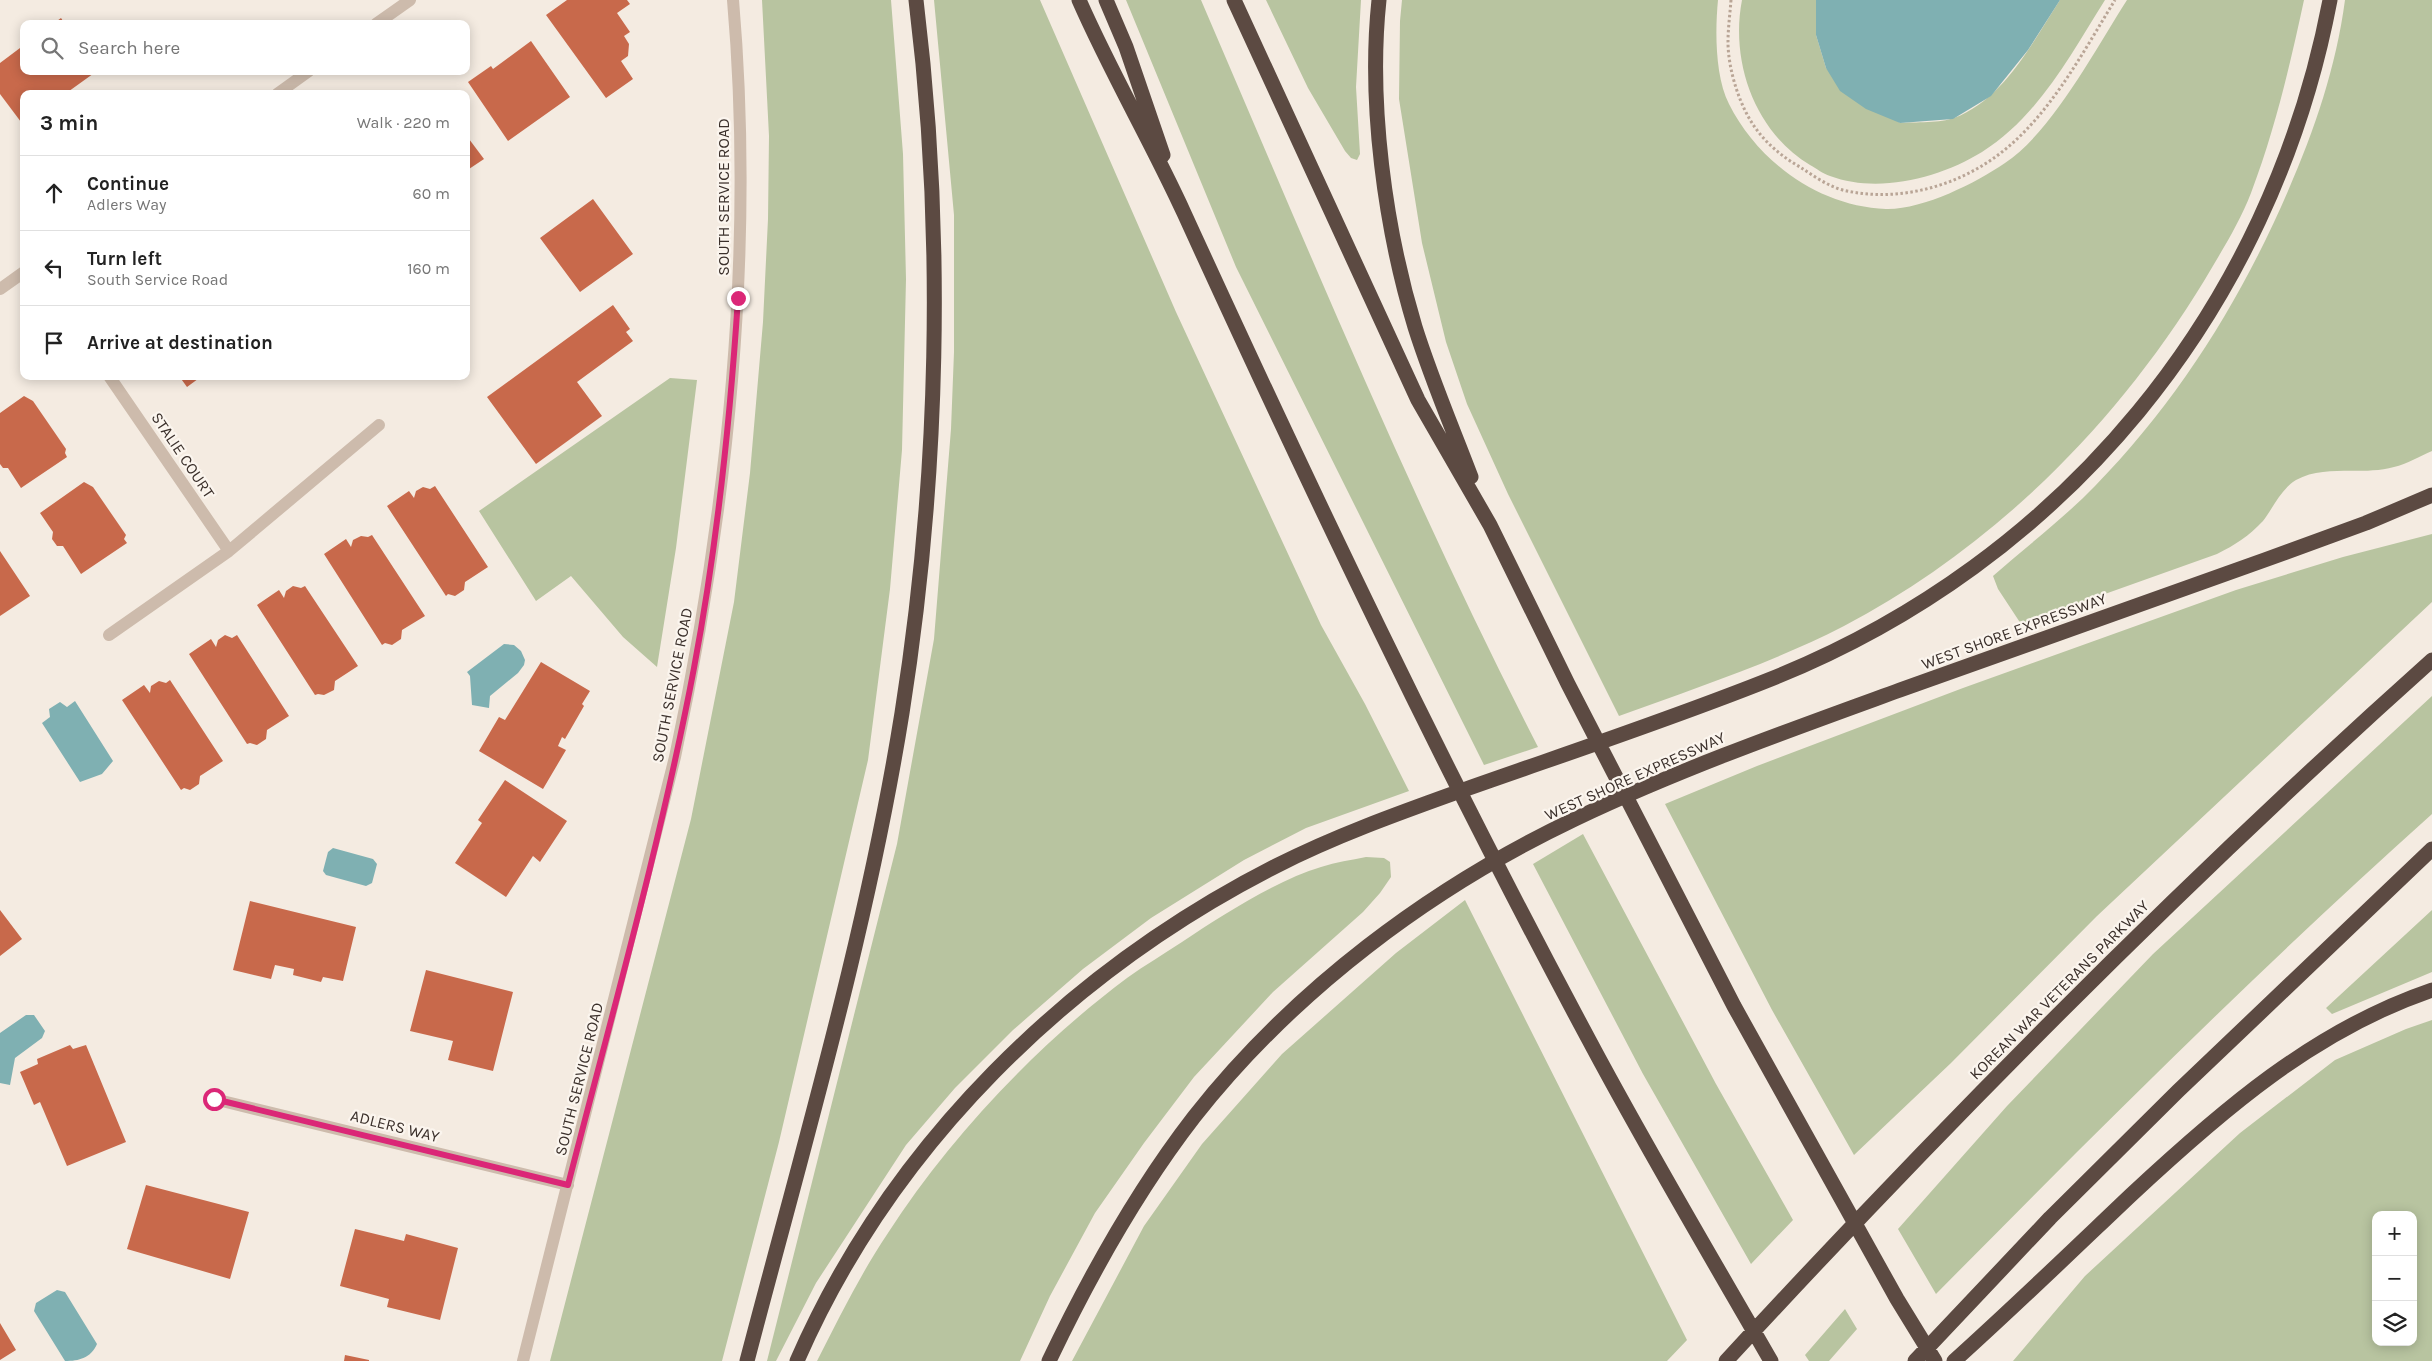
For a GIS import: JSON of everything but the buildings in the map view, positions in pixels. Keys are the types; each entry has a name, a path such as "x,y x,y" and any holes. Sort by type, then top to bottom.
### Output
{"highway":[{"path":"747,1361 859,924 888,793 910,652 922,545 933,363 931,193 927,111 916,0"},
{"path":"1079,0 1105,58 1182,208 1244,347 1430,732 1591,1044 1771,1361"},
{"path":"1106,0 1126,47 1182,208"},
{"path":"1234,0 1414,391 1490,525 1661,868 1807,1138 1897,1299 1935,1361"},
{"path":"1379,0 1376,101 1386,188 1396,244 1414,324 1424,355 1490,525"},
{"path":"797,1361 845,1269 902,1180 936,1136 993,1073 1021,1046 1090,986 1160,932 1200,907 1281,863 1359,829 1730,694 1814,661 1856,641 1946,588 2026,527 2064,493 2126,426 2157,389 2212,311 2259,223 2278,178 2311,82 2330,0"},
{"name":"WEST SHORE EXPRESSWAY","path":"1049,1361 1096,1266 1125,1218 1193,1119 1231,1073 1320,987 1356,956 1461,881 1572,820 1707,761 2324,538 2432,496"},
{"name":"KOREAN WAR VETERANS PARKWAY","path":"1726,1361 1881,1195 2135,938 2299,781 2432,660"},
{"path":"1914,1361 2050,1218 2178,1091 2432,849"},
{"path":"1954,1361 2182,1148 2262,1081 2326,1039 2363,1018 2432,990"}],"street":[{"path":"382,20 410,0"},
{"name":"SOUTH SERVICE ROAD","path":"523,1361 675,757 694,668 714,540 731,399 738,298 741,191 739,101 733,0"},
{"path":"283,90 303,75"},
{"path":"0,289 20,275"},
{"name":"STALIE COURT","path":"113,380 230,552"},
{"path":"108,635 230,552 379,425"},
{"name":"ADLERS WAY","path":"214,1099 568,1185"}],"path":[{"path":"1731,0 1728,43 1735,82 1749,118 1776,152 1817,178 1845,191 1888,196 1919,192 1988,163 2023,134 2052,98 2115,0"}],"green space":[{"path":"762,0 891,0 903,154 906,279 902,450 890,589 868,760 779,1142 722,1361 550,1361 691,819 734,602 750,473 763,322 768,219 769,136"},
{"path":"934,0 1040,0 1176,312 1321,625 1365,704 1409,791 1306,828 1244,860 1151,918 1083,969 1013,1030 955,1088 906,1145 816,1283 776,1361 767,1361 897,844 934,639 951,429 954,352 954,215"},
{"path":"1126,0 1201,0 1322,283 1405,470 1492,655 1538,747 1484,765 1236,267"},
{"path":"1266,0 1361,0 1356,87 1360,154 1357,160 1351,158 1345,151 1308,88"},
{"path":"1402,0 1718,0 1716,39 1724,93 1741,125 1756,145 1794,178 1815,190 1838,200 1861,206 1886,209 1916,205 1964,187 1993,171 2022,149 2040,131 2072,88 2127,0 2304,0 2275,121 2260,169 2241,216 2204,281 2169,334 2132,385 2091,433 2047,478 2001,520 1951,559 1899,594 1844,626 1789,652 1619,716 1508,494 1467,404 1446,342 1422,243 1399,99"},
{"path":"1742,0 1816,0 1816,35 1826,68 1900,123 1949,120 1972,109 1988,98 2015,68 2060,0 2105,0 2052,83 2037,103 2002,138 1965,161 1928,176 1888,183 1868,184 1825,174 1791,151 1774,134 1761,115 1744,71 1739,24"},
{"path":"2345,0 2432,0 2432,451 2394,467 2369,471 2319,472 2296,480 2282,494 2258,526 2242,540 2224,551 2021,624 1998,589 1993,576 2095,486 2154,419 2205,348 2250,271 2270,231 2307,144 2330,74"},
{"path":"670,378 697,380 676,548 657,667 623,637 571,576 536,601 479,511"},
{"path":"2432,534 2432,602 2097,916 1951,1063 1854,1155 1772,1010 1665,804 1757,766 1963,688 2236,590 2343,557"},
{"path":"2432,696 2432,814 2242,990 1936,1294 1898,1229 2007,1106 2153,954"},
{"path":"1583,834 1716,1084 1793,1220 1751,1264 1643,1074 1533,864"},
{"path":"1366,857 1384,858 1390,862 1391,877 1363,912 1273,992 1194,1077 1144,1143 1095,1213 1050,1296 1020,1361 817,1361 869,1264 888,1233 938,1162 997,1095 1060,1033 1093,1004 1134,973 1250,900 1304,873 1332,864"},
{"path":"1465,900 1687,1340 1667,1361 1072,1361 1144,1226 1202,1144 1282,1054 1396,953"},
{"path":"2432,910 2432,972 2332,1014 2326,1008"},
{"path":"2432,1020 2432,1361 2013,1361 2085,1276 2240,1133 2335,1060 2406,1029"},
{"path":"1845,1309 1857,1329 1829,1361 1809,1361 1805,1355"}],"water":[{"path":"1816,0 2060,0 2028,50 1991,96 1953,119 1900,123 1866,109 1840,91 1826,68 1816,35"},
{"path":"504,644 514,645 521,651 525,660 524,665 518,673 490,696 489,708 472,705 470,676 467,672"},
{"path":"75,701 113,761 102,774 80,782 42,723 50,717 49,709 60,702 67,707"},
{"path":"333,848 373,859 377,864 372,883 366,886 326,875 323,871 328,852"},
{"path":"26,1015 34,1015 45,1031 42,1038 15,1058 10,1085 0,1083 0,1033"},
{"path":"57,1290 65,1292 97,1344 91,1353 84,1358 65,1361 34,1311 36,1303"}],"route":[{"path":"214,1099 568,1185 648,872 694,668 721,492 731,399 738,298"}]}
